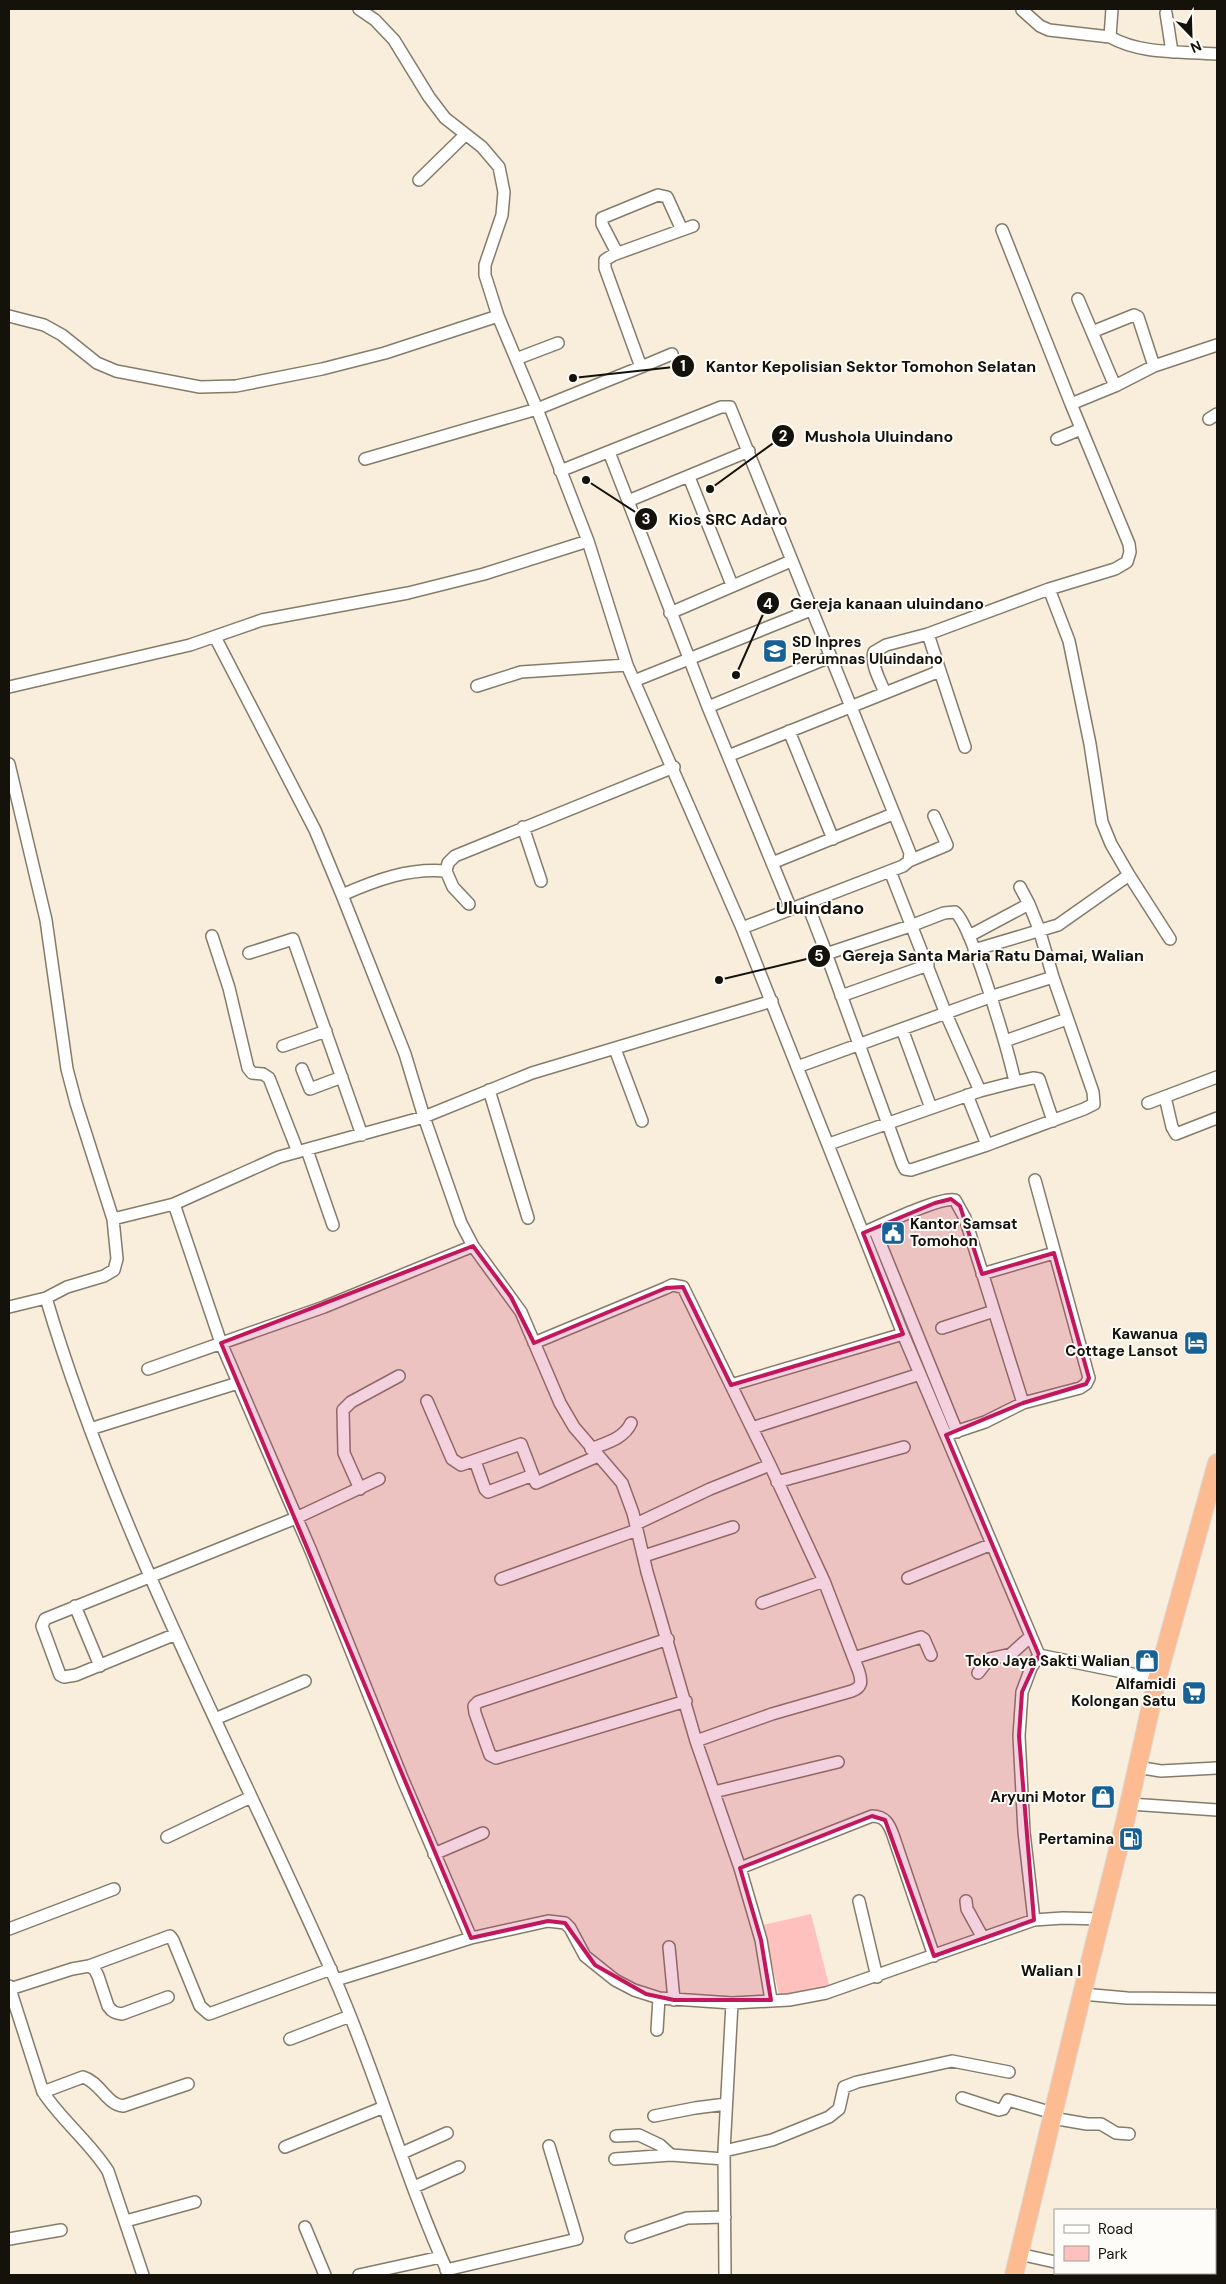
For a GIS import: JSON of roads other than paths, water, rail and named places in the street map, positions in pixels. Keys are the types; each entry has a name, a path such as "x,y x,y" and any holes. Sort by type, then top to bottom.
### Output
{"highway":[{"path":"1014,2275 1130,1804 1157,1679 1217,1463"}],"street":[{"path":"359,9 375,20 394,40 440,112 495,161 502,176 504,192 502,215 485,265 485,275 498,316 537,409 588,541 627,664 674,768 742,928 829,1144 868,1231 952,1434 992,1544 1039,1655"},
{"path":"1110,37 1112,9"},
{"path":"1022,10 1040,26 1049,30 1110,37 1120,43 1172,52 1217,54"},
{"path":"1166,12 1172,52"},
{"path":"419,180 465,134"},
{"path":"616,253 602,224 602,218 658,195 667,197 687,228 616,253 605,260 605,268 641,368"},
{"path":"885,693 874,663 874,652 886,645 928,634 1049,589 1115,569 1122,566 1130,558 1129,544 1002,230"},
{"path":"1078,299 1116,386"},
{"path":"1092,332 1136,315 1141,322 1154,366"},
{"path":"9,316 44,325 62,336 97,363 116,371 200,386 236,386 358,360 498,316"},
{"path":"516,359 558,343"},
{"path":"1071,404 1116,386 1154,366 1217,345"},
{"path":"366,459 537,409 672,354"},
{"path":"560,471 724,406 732,410 791,561 910,853 909,862"},
{"path":"1057,439 1081,429"},
{"path":"609,452 670,613 791,909"},
{"path":"628,501 749,452"},
{"path":"689,477 732,585"},
{"path":"9,687 215,637 262,620 408,593 484,574 588,541"},
{"path":"670,613 791,561"},
{"path":"1049,589 1069,641 1090,744 1102,822 1111,844 1129,875 1170,939"},
{"path":"634,681 811,610"},
{"path":"928,634 965,747"},
{"path":"215,637 315,830 405,1054 424,1117 461,1223 473,1246 521,1312 560,1403 574,1427 594,1453 622,1483 637,1527 696,1741 740,1868 761,1940 771,2000"},
{"path":"708,707 830,657"},
{"path":"477,686 521,672 627,664"},
{"path":"728,756 940,671"},
{"path":"790,731 833,839"},
{"path":"9,764 46,920 67,1070 113,1219 117,1259 114,1270 104,1276 67,1287 46,1298 9,1307"},
{"path":"469,904 453,887 446,871 448,863 456,856 523,827 674,768"},
{"path":"772,863 893,814"},
{"path":"742,928 890,871 947,846 934,816"},
{"path":"523,827 540,882"},
{"path":"342,895 380,878 414,872 446,871"},
{"path":"890,871 946,1014 980,1091"},
{"path":"974,950 1039,929 1058,925 1129,875"},
{"path":"807,902 902,1163 908,1170 987,1146 1091,1106 1096,1099 1067,1019 1039,929 1020,887"},
{"path":"969,936 1029,904"},
{"path":"827,955 913,926 944,913 955,912 962,919 974,950 1005,1041 1015,1082"},
{"path":"212,936 229,988 248,1068 252,1072 263,1074 269,1078 303,1151 333,1225"},
{"path":"249,952 292,939 362,1135"},
{"path":"841,996 928,965"},
{"path":"797,1067 990,997 1053,977"},
{"path":"113,1219 174,1204 245,1171 303,1151 424,1117 532,1074 772,1001"},
{"path":"1005,1041 1067,1019"},
{"path":"902,1029 931,1108"},
{"path":"283,1046 326,1031"},
{"path":"615,1049 642,1121"},
{"path":"302,1068 310,1089 342,1076"},
{"path":"1148,1103 1217,1077"},
{"path":"829,1144 887,1122 980,1091 1033,1078 1039,1079 1053,1121"},
{"path":"489,1090 528,1218"},
{"path":"968,1095 987,1146"},
{"path":"1165,1097 1172,1126 1176,1134 1217,1118"},
{"path":"952,1434 1024,1403 1080,1388 1086,1384 1089,1378 1035,1180"},
{"path":"868,1231 935,1203 951,1199 955,1200 965,1218 1024,1403"},
{"path":"174,1204 222,1343 238,1383 296,1518 434,1854 471,1938"},
{"path":"868,1231 903,1334 920,1374 952,1434"},
{"path":"148,1369 324,1307 473,1246"},
{"path":"982,1274 1054,1252"},
{"path":"534,1343 666,1288 678,1285 688,1294 824,1581 862,1680 860,1687 772,1714 696,1741"},
{"path":"46,1298 64,1359 149,1576 336,1980 447,2273 577,2239 549,2146"},
{"path":"942,1328 994,1311"},
{"path":"730,1385 903,1334"},
{"path":"752,1428 920,1374"},
{"path":"360,1488 344,1453 343,1410 351,1402 399,1376"},
{"path":"90,1429 238,1383"},
{"path":"427,1401 452,1459 461,1465 521,1444 536,1482 594,1453 620,1437 626,1432 631,1423"},
{"path":"777,1482 904,1447"},
{"path":"475,1461 485,1489 488,1492 533,1474"},
{"path":"501,1579 637,1527 710,1489 770,1465"},
{"path":"176,1634 100,1666 68,1677 60,1675 42,1626 45,1619 296,1518 379,1479"},
{"path":"644,1556 733,1527"},
{"path":"908,1578 992,1544"},
{"path":"762,1603 824,1581"},
{"path":"75,1606 100,1666"},
{"path":"978,1673 988,1659 1011,1654 1031,1636"},
{"path":"854,1658 921,1637 924,1639 931,1655"},
{"path":"668,1639 478,1702 474,1706 475,1713 490,1756 496,1758 686,1701"},
{"path":"1039,1655 1157,1679"},
{"path":"1034,1920 1024,1832 1019,1736 1022,1692 1031,1668 1039,1655"},
{"path":"215,1719 305,1681"},
{"path":"714,1792 838,1762"},
{"path":"1137,1768 1161,1771 1217,1768"},
{"path":"167,1837 251,1797"},
{"path":"1130,1804 1217,1810"},
{"path":"740,1868 864,1820 879,1816 885,1820 893,1835 934,1956"},
{"path":"434,1854 483,1833"},
{"path":"9,1929 114,1889"},
{"path":"858,1901 877,1976"},
{"path":"966,1901 967,1909 983,1938"},
{"path":"336,1980 471,1938 548,1921 565,1923 570,1928 580,1949 594,1964 615,1980 634,1990 659,1998 732,2002 808,1998 877,1976 1034,1920 1063,1918 1101,1919"},
{"path":"143,2275 108,2171 100,2158 53,2106 44,2092 9,1987 89,1966 170,1936 200,2006 209,2014 331,1969"},
{"path":"669,1947 674,2000"},
{"path":"89,1966 95,1970 108,2006 111,2011 116,2013 122,2014 168,1997"},
{"path":"1082,1994 1127,1998 1217,1999"},
{"path":"657,2030 659,1998"},
{"path":"721,2275 725,2275 724,2155 732,2002"},
{"path":"290,2038 350,2016"},
{"path":"615,2159 671,2155 724,2155 772,2140 828,2117 840,2109 844,2087 857,2082 952,2061 1009,2072"},
{"path":"44,2092 83,2077 91,2081 115,2104 123,2106 188,2084"},
{"path":"962,2098 1000,2110 1003,2109 1008,2100 1052,2115 1087,2124 1101,2124 1116,2133 1129,2134"},
{"path":"654,2116 726,2104"},
{"path":"286,2147 384,2107"},
{"path":"402,2153 446,2132"},
{"path":"616,2136 639,2135 655,2142 671,2155"},
{"path":"414,2187 459,2168"},
{"path":"126,2221 194,2202"},
{"path":"630,2237 687,2218 725,2217"},
{"path":"305,2226 325,2275"},
{"path":"9,2239 61,2230"},
{"path":"1019,2254 1054,2262"},
{"path":"358,2275 441,2257"}],"place":[{"name":"Kantor Kepolisian Sektor Tomohon Selatan","path":"573,378"},
{"name":"Kios SRC Adaro","path":"586,480"},
{"name":"Mushola Uluindano","path":"710,489"},
{"name":"SD Inpres Perumnas Uluindano","path":"775,651"},
{"name":"Gereja kanaan uluindano","path":"736,675"},
{"name":"Gereja Santa Maria Ratu Damai, Walian","path":"719,980"},
{"name":"Kantor Samsat Tomohon","path":"893,1233"},
{"name":"Kawanua Cottage Lansot","path":"1196,1343"},
{"name":"Toko Jaya Sakti Walian","path":"1147,1661"},
{"name":"Alfamidi Kolongan Satu","path":"1194,1693"},
{"name":"Aryuni Motor","path":"1103,1797"},
{"name":"Pertamina","path":"1131,1839"}],"district":[{"name":"Uluindano","path":"820,908"},
{"name":"Walian I","path":"1051,1970"}]}
